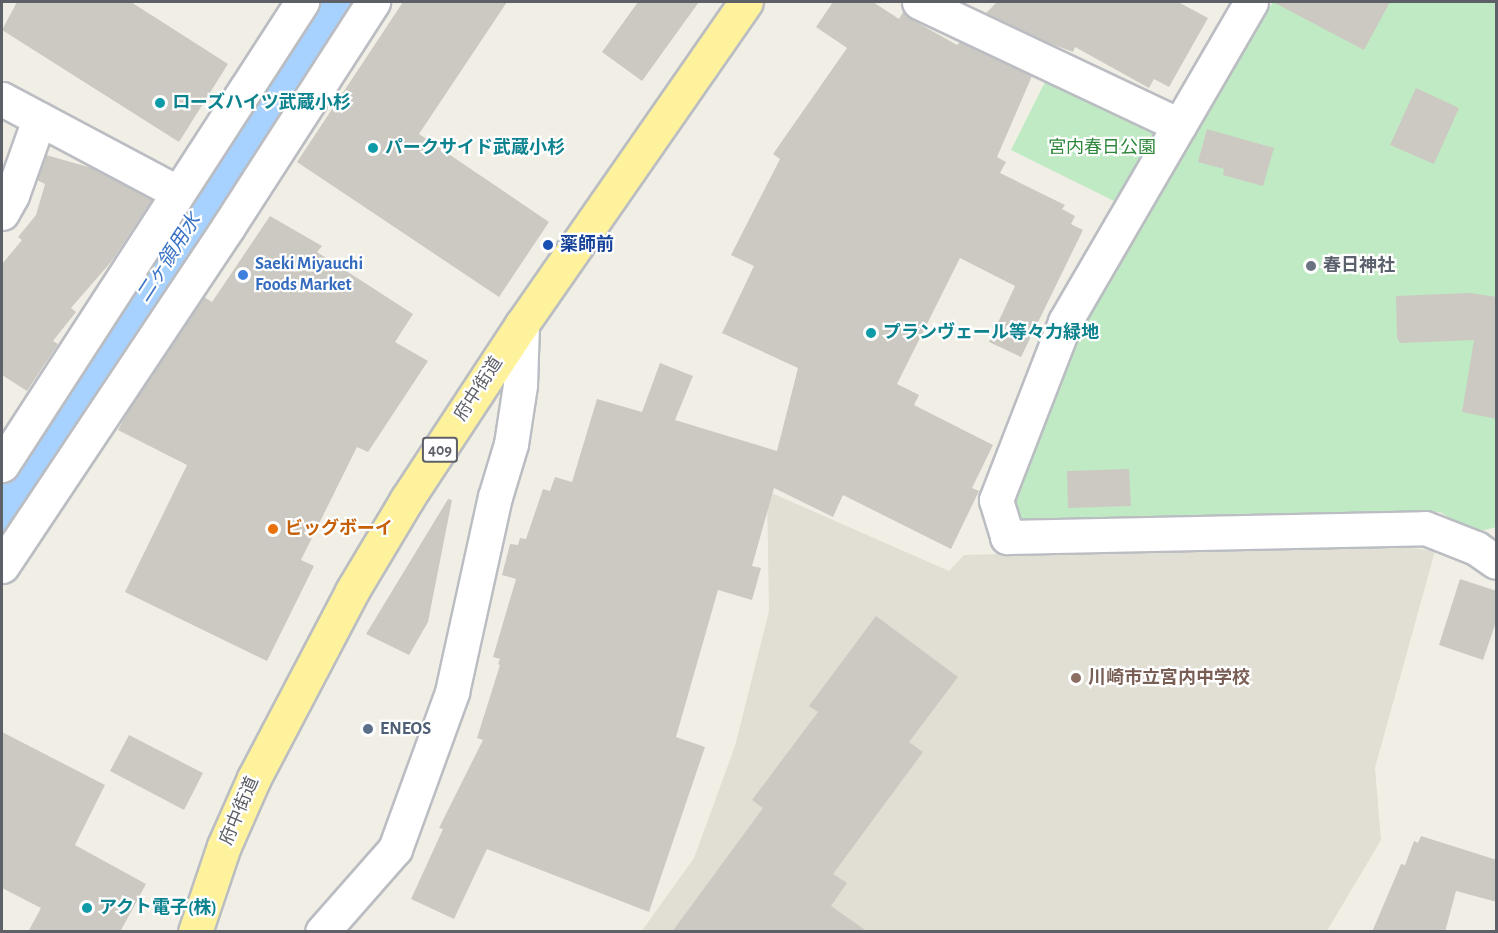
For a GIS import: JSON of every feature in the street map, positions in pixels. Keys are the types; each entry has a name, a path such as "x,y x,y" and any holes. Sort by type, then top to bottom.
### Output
{"highway":[{"name":"府中街道","path":"195,932 224,846 254,778 352,591 407,499 522,324 746,2"}],"street":[{"path":"2,465 302,2"},
{"path":"2,566 228,227 372,2"},
{"path":"919,2 1179,125"},
{"path":"1251,2 1065,322 996,500 1007,537 1425,528 1490,551"},
{"path":"2,99 177,192"},
{"path":"2,213 12,195 39,119"},
{"path":"322,932 395,849 440,730 452,692 495,497 511,444 520,385 522,324"}],"shaded area":[{"name":"川崎市立宮内中学校","path":"767,491 949,571 964,555 1381,544 1435,551 1375,768 1381,840 1327,931 641,932 694,858 735,746 769,611"}],"green space":[{"path":"1273,2 1496,2 1496,527 1474,533 1440,512 1021,523 1013,497 1075,336"},
{"name":"宮内春日公園","path":"1048,76 1162,129 1118,203 1011,150"}],"building":[{"name":"ローズハイツ武蔵小杉","path":"17,2 131,2 228,64 179,142 2,30"},
{"name":"パークサイド武蔵小杉","path":"403,2 507,2 419,134 549,222 499,297 297,162"},
{"path":"638,2 699,2 642,81 602,52"},
{"path":"833,2 873,2 899,19 903,12 911,19 957,45 960,42 1032,76 997,157 1006,162 1000,173 1065,205 1062,209 1075,216 1071,224 1083,230 1021,357 989,342 1015,286 960,258 897,384 919,395 914,405 993,445 972,488 979,491 951,549 843,495 833,517 774,488 752,566 761,568 752,600 718,590 676,737 705,747 649,912 487,849 454,919 411,899 443,829 439,828 483,740 477,738 500,665 498,664 500,659 493,657 516,579 502,575 510,544 518,545 520,538 526,539 543,489 550,491 555,477 572,482 597,399 642,412 660,363 693,376 675,420 777,451 798,368 722,333 754,266 731,255 780,159 773,154 847,48 816,27"},
{"path":"997,2 1178,2 1208,18 1169,87 1154,79 1149,88 1075,47 1073,52 1049,43 986,13"},
{"path":"1273,2 1390,2 1364,50"},
{"path":"1416,88 1459,108 1434,164 1390,145"},
{"path":"1207,129 1274,148 1263,186 1223,175 1224,169 1198,162"},
{"path":"46,155 92,168 152,200 111,262 71,308 76,312 53,341 58,344 27,391 2,375 2,264 22,240 18,237 36,215 45,184 37,180"},
{"path":"270,216 322,246 317,252 413,314 395,342 428,361 368,452 357,447 301,560 314,566 267,661 125,592 187,465 118,430 128,411 204,297 212,302"},
{"path":"1470,293 1497,297 1497,419 1462,412 1474,340 1400,343 1397,338 1396,296"},
{"path":"1129,469 1131,506 1068,508 1067,471"},
{"path":"448,499 452,500 428,622 409,655 366,634"},
{"path":"1460,579 1497,591 1497,619 1483,660 1439,645"},
{"path":"876,616 958,677 909,742 923,752 833,874 847,883 831,906 868,932 672,932 763,808 752,800 818,712 809,706"},
{"path":"2,732 105,785 75,845 146,884 120,932 28,932 41,908 2,888"},
{"path":"129,735 203,773 184,810 110,771"},
{"path":"1421,836 1497,860 1497,902 1456,891 1445,932 1372,932 1401,864 1405,865 1414,841 1418,843"}],"waterway":[{"name":"二ヶ領用水","path":"2,515 336,2"}],"place":[{"name":"ローズハイツ武蔵小杉","path":"160,103"},
{"name":"パークサイド武蔵小杉","path":"373,148"},
{"name":"薬師前","path":"548,245"},
{"name":"春日神社","path":"1311,266"},
{"name":"Saeki Miyauchi Foods Market","path":"243,275"},
{"name":"プランヴェール等々力緑地","path":"871,333"},
{"name":"ビッグボーイ","path":"273,529"},
{"name":"川崎市立宮内中学校","path":"1076,678"},
{"name":"ENEOS","path":"368,729"},
{"name":"アクト電子(株)","path":"87,908"}]}
